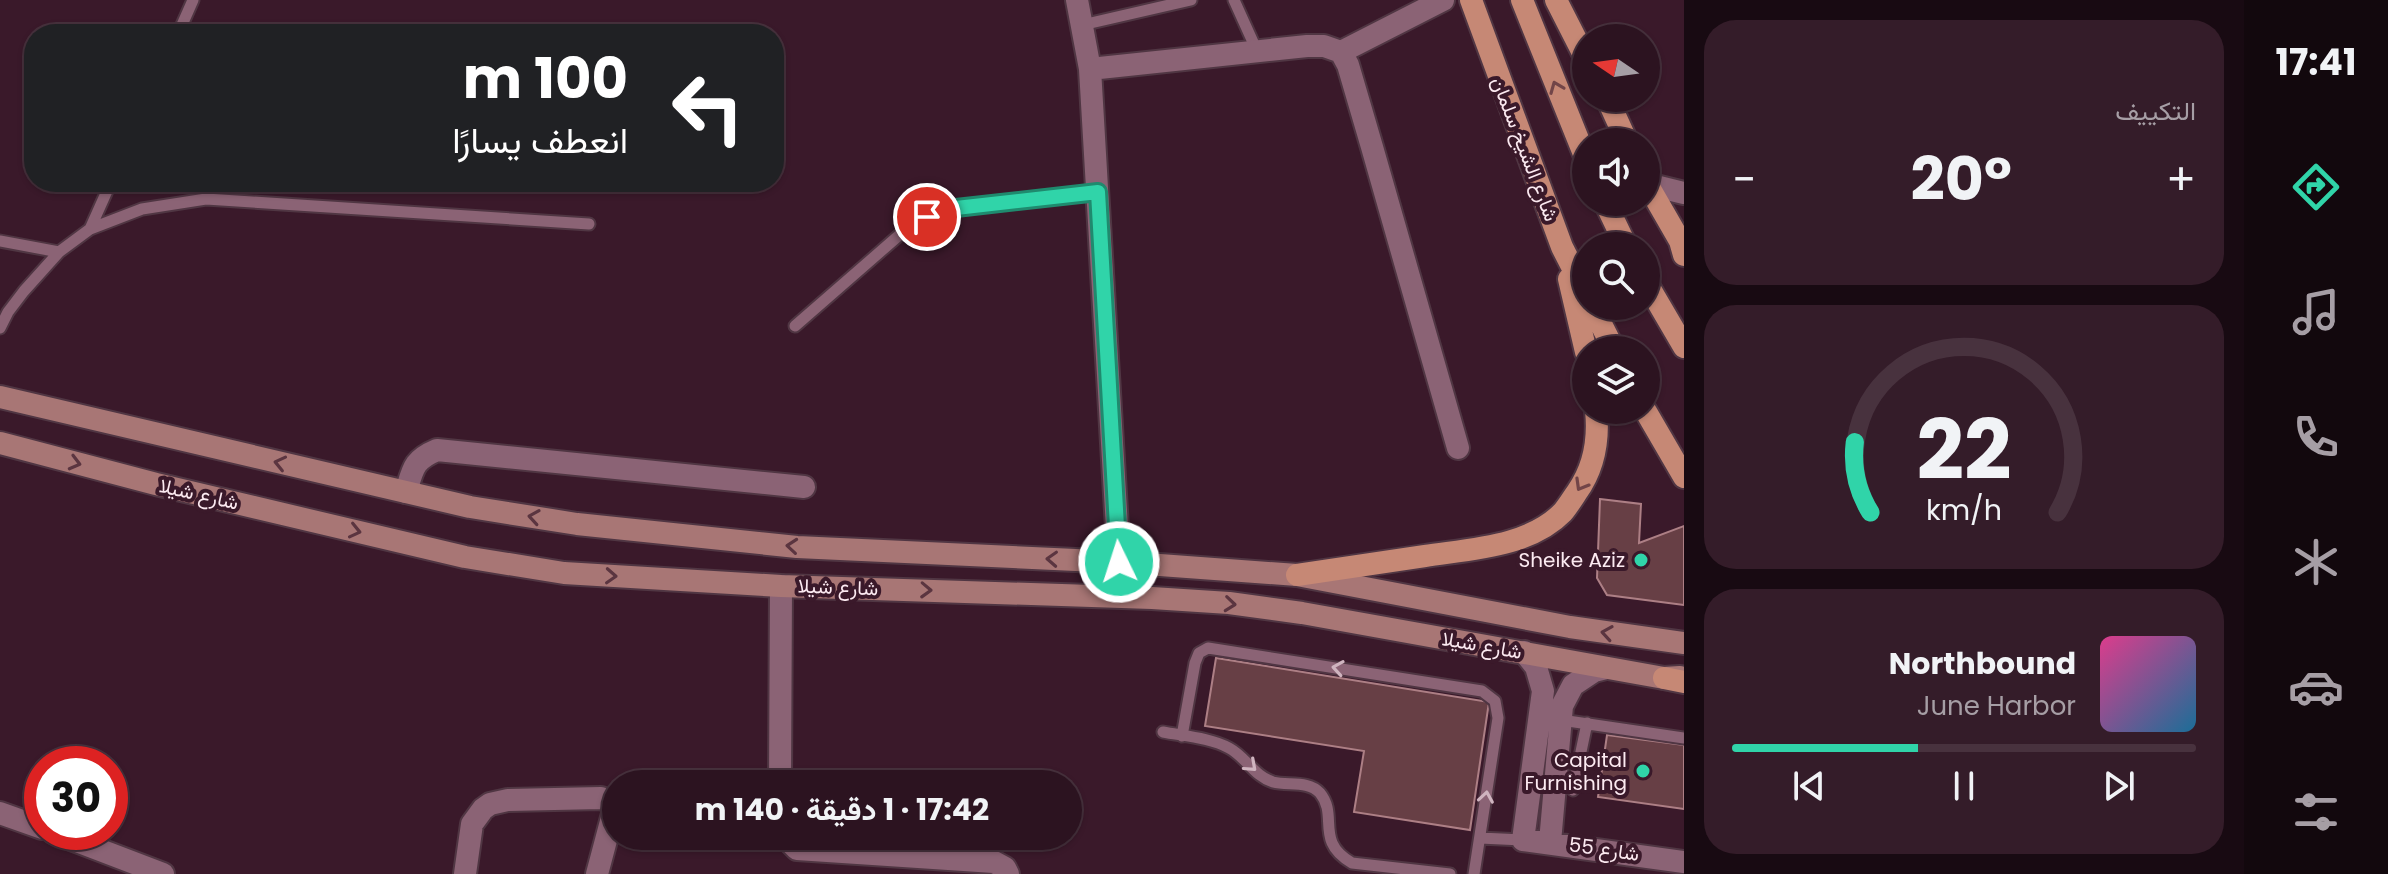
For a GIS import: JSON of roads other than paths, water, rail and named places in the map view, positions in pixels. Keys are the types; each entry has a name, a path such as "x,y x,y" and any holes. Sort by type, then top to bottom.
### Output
{"main road":[{"name":"شارع الشيخ سلمان","path":"1471,0 1562,247 1572,267"},
{"path":"1522,0 1574,128"},
{"path":"1556,0 1572,31"},
{"path":"1660,207 1680,241 1684,255"},
{"path":"1562,247 1582,336"},
{"path":"1660,306 1684,347"},
{"name":"شارع شيلا","path":"0,397 470,507 577,524 797,547 1119,562 1297,575 1570,627 1684,643"},
{"path":"1297,575 1469,549 1510,541 1535,532 1562,513 1583,483 1593,460 1597,424"},
{"path":"1653,424 1684,477"},
{"name":"شارع شيلا","path":"0,443 156,484 465,557 564,573 781,586 1229,603 1677,679"}],"street":[{"path":"1077,0 1090,69 1119,562"},
{"path":"1341,52 1443,0"},
{"path":"1090,69 1324,46 1341,52 1348,65 1369,135 1458,448"},
{"path":"1660,187 1684,193"},
{"path":"406,492 413,468 420,457 437,450 804,487"},
{"path":"780,770 781,586"},
{"path":"1523,840 1543,691 1540,675 1524,652"},
{"path":"1550,842 1562,706 1573,685 1594,671 1606,668"},
{"path":"465,874 472,824 490,804 508,800 601,798 609,801 614,810 597,874"},
{"path":"0,813 24,822"},
{"name":"شارع 55","path":"1523,840 1684,862"},
{"path":"100,850 163,874"},
{"path":"812,850 994,862 1005,868 1008,874"}],"lane":[{"path":"182,24 193,0"},
{"path":"1082,25 1191,0"},
{"path":"1234,0 1257,51"},
{"path":"90,229 107,192"},
{"path":"795,326 904,231 927,217 956,208 1098,192"},
{"path":"0,328 24,291 59,252 90,229 142,209 206,199 589,224"},
{"path":"0,241 59,252"},
{"path":"1182,736 1195,663 1199,653 1208,648 1482,691 1495,701 1498,709 1474,874"},
{"path":"1561,720 1684,738"},
{"path":"1573,790 1587,723"},
{"path":"1163,732 1226,746 1267,780 1304,785 1318,791 1325,803 1333,846 1340,856 1352,863 1450,874"},
{"path":"1480,838 1523,840"}],"place":[{"name":"Sheike Aziz","path":"1641,560"},
{"name":"Capital Furnishing","path":"1643,771"}]}
